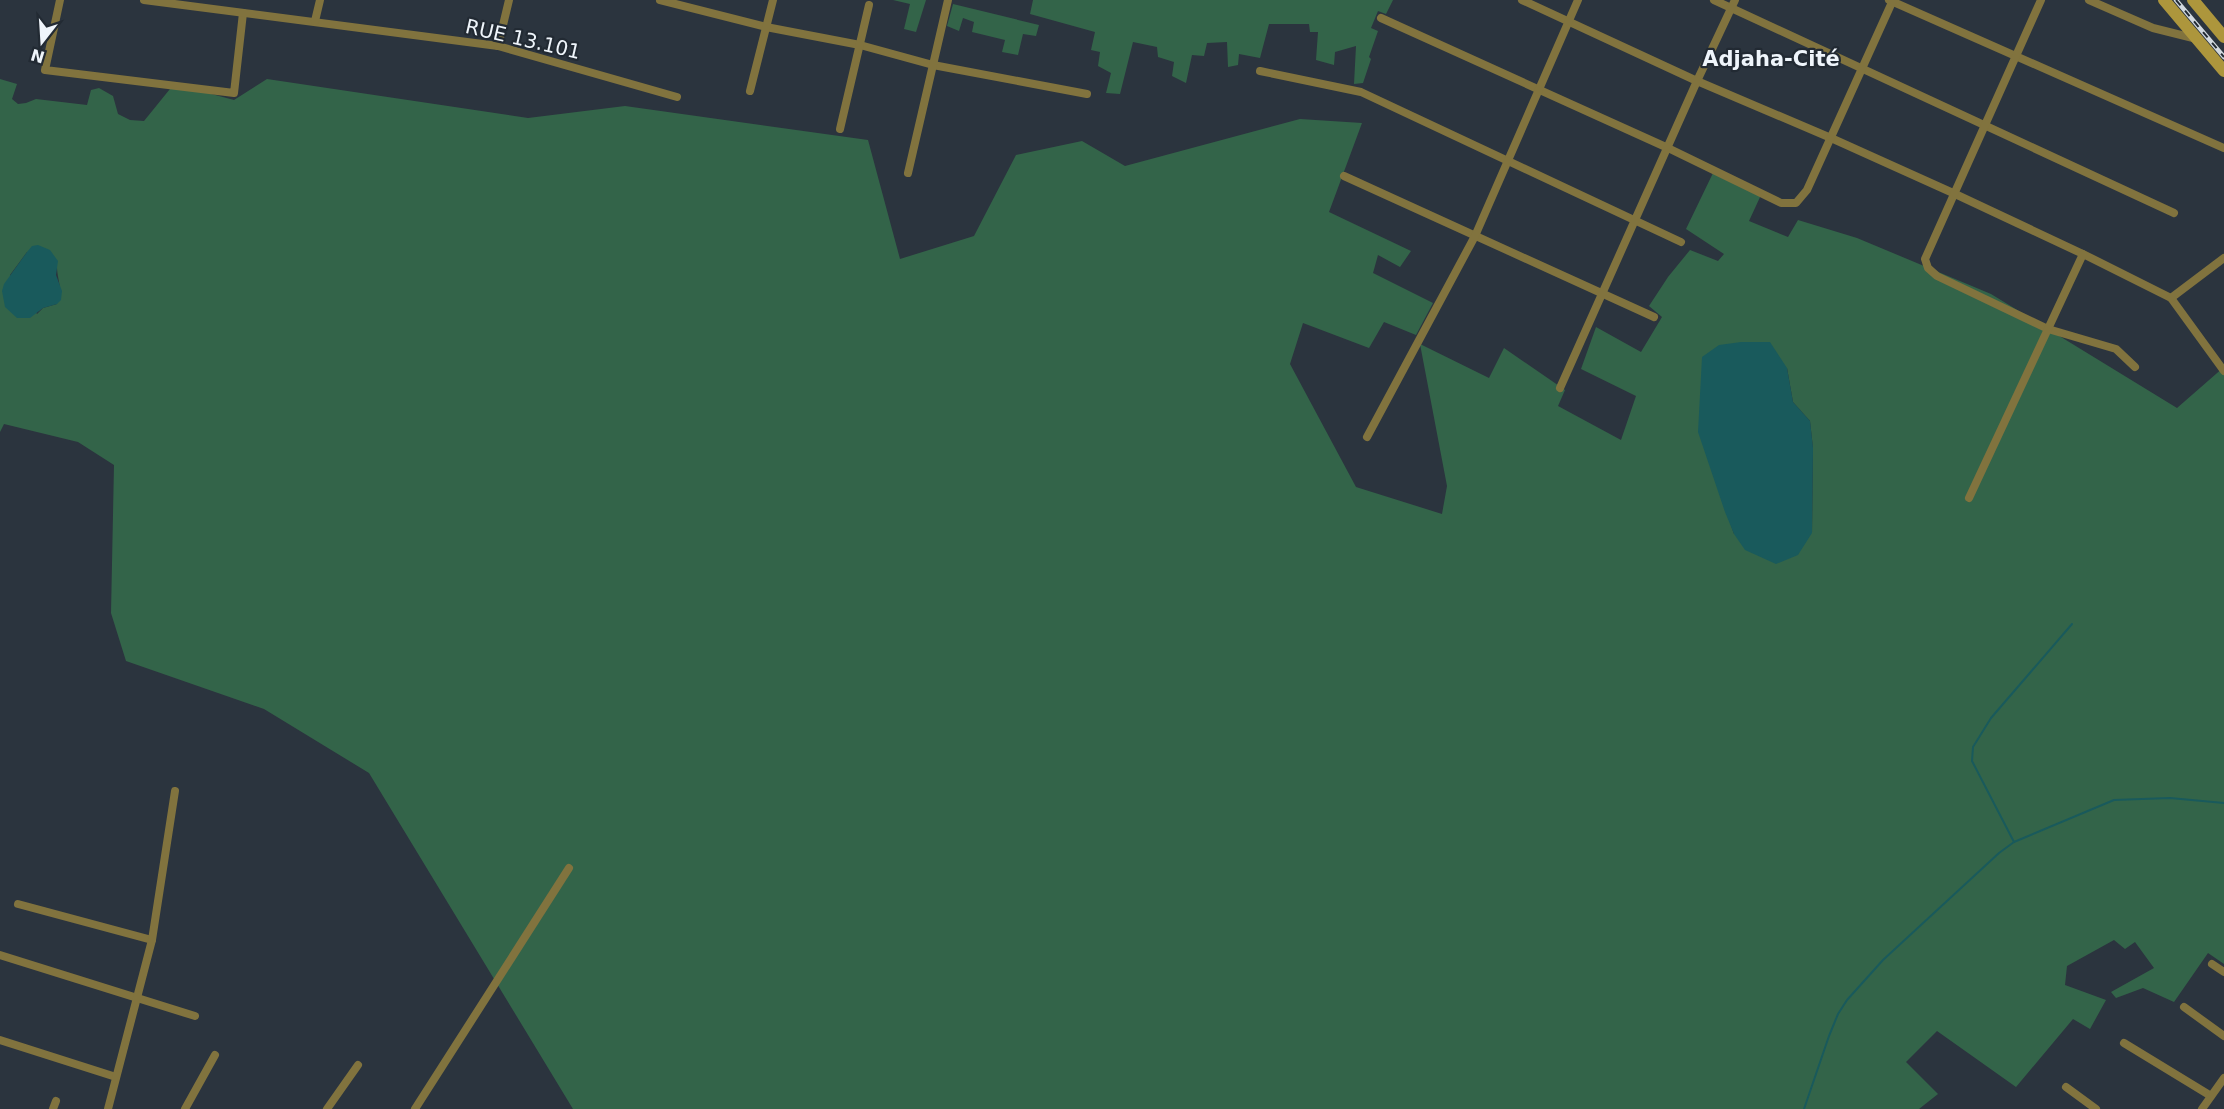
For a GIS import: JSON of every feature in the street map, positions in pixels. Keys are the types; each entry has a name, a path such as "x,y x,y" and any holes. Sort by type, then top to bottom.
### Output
{"main road":[{"path":"2164,0 2224,71"},
{"path":"2193,0 2224,37"}],"street":[{"path":"60,0 45,70 234,93 243,13"},
{"name":"RUE 13.101","path":"144,0 498,46 677,97"},
{"path":"315,21 320,0"},
{"path":"498,46 508,0"},
{"path":"660,0 766,27 860,45 933,65 1087,94"},
{"path":"750,91 773,0"},
{"path":"908,173 948,0"},
{"path":"1522,0 1697,81 1953,193 2171,298 2224,371"},
{"path":"1367,437 1475,236 1578,0"},
{"path":"1714,0 1734,4 1862,69 2174,213"},
{"path":"2041,0 1925,259 1928,268 1937,276 2048,329 2116,349 2135,367"},
{"path":"2089,0 2153,28 2197,39"},
{"path":"1381,18 1668,148 1780,202 1796,203 1807,190 1892,1 2224,148"},
{"path":"1560,388 1697,81 1734,4"},
{"path":"840,129 869,5"},
{"path":"1260,71 1360,92 1681,242"},
{"path":"1344,176 1654,317"},
{"path":"1969,498 2083,254"},
{"path":"2171,298 2224,258"},
{"path":"108,1109 152,940 175,791"},
{"path":"415,1109 569,868"},
{"path":"18,904 152,940"},
{"path":"0,955 195,1016"},
{"path":"2212,963 2224,972"},
{"path":"2184,1007 2224,1036"},
{"path":"0,1040 116,1077"},
{"path":"2124,1043 2211,1096"},
{"path":"185,1109 215,1055"},
{"path":"327,1109 358,1065"},
{"path":"2202,1109 2224,1078"},
{"path":"2066,1087 2096,1109"}],"shaded area":[{"path":"893,0 926,0 916,32 904,29 910,4"},
{"path":"1033,0 1393,0 1386,14 1378,11 1371,28 1378,31 1363,83 1354,84 1356,46 1335,52 1334,65 1316,60 1318,32 1310,32 1309,24 1269,24 1260,58 1239,54 1238,65 1228,67 1227,42 1207,43 1204,56 1192,55 1186,83 1172,76 1174,62 1158,57 1157,47 1133,42 1120,94 1106,93 1111,73 1098,66 1100,52 1091,50 1095,32 1030,14"},
{"path":"953,4 1039,25 1036,36 1023,34 1018,55 1002,52 1005,40 972,32 974,22 963,18 959,31 947,26"},
{"path":"0,79 17,84 12,99 18,104 36,99 87,105 91,90 99,88 113,96 118,114 130,120 144,121 174,84 234,100 267,79 528,118 625,106 868,140 900,259 974,236 1016,155 1082,141 1125,166 1300,119 1362,123 1329,212 1411,251 1400,267 1378,255 1373,273 1433,303 1416,335 1384,322 1369,348 1303,323 1290,364 1356,487 1442,514 1447,486 1420,344 1489,378 1504,348 1565,390 1558,406 1621,440 1636,396 1581,369 1596,327 1641,352 1662,317 1649,306 1668,277 1690,250 1718,261 1724,254 1686,229 1713,173 1761,195 1749,221 1788,237 1798,220 1857,238 1991,294 2177,408 2224,367 2224,964 2208,953 2174,1002 2143,988 2116,998 2111,992 2154,968 2135,942 2125,949 2114,940 2067,966 2065,985 2106,1000 2090,1029 2073,1019 2016,1087 1937,1031 1906,1062 1938,1094 1919,1109 573,1109 369,773 264,709 126,661 111,613 114,465 78,442 4,424 0,432","holes":["27,252 57,261 60,287 57,304 43,308 37,314 10,275","1787,368 1793,402 1810,421 1813,448 1812,533 1734,534 1711,467"]},
{"path":"38,245 50,250 58,261 56,275 62,291 61,300 57,304 43,308 30,318 17,318 5,307 2,291 4,284 32,246"},
{"path":"1770,342 1787,368 1793,402 1810,421 1813,448 1812,533 1798,555 1776,564 1745,550 1734,534 1698,432 1702,357 1719,345"}],"waterway":[{"path":"2014,842 1972,761 1973,747 1991,718 2072,624"},
{"path":"1804,1109 1829,1036 1847,1000 1883,960 1999,853 2014,842 2114,800 2170,798 2224,803"}],"railway":[{"path":"2176,0 2224,57"}],"district":[{"name":"Adjaha-Cité","path":"1771,59"}]}
